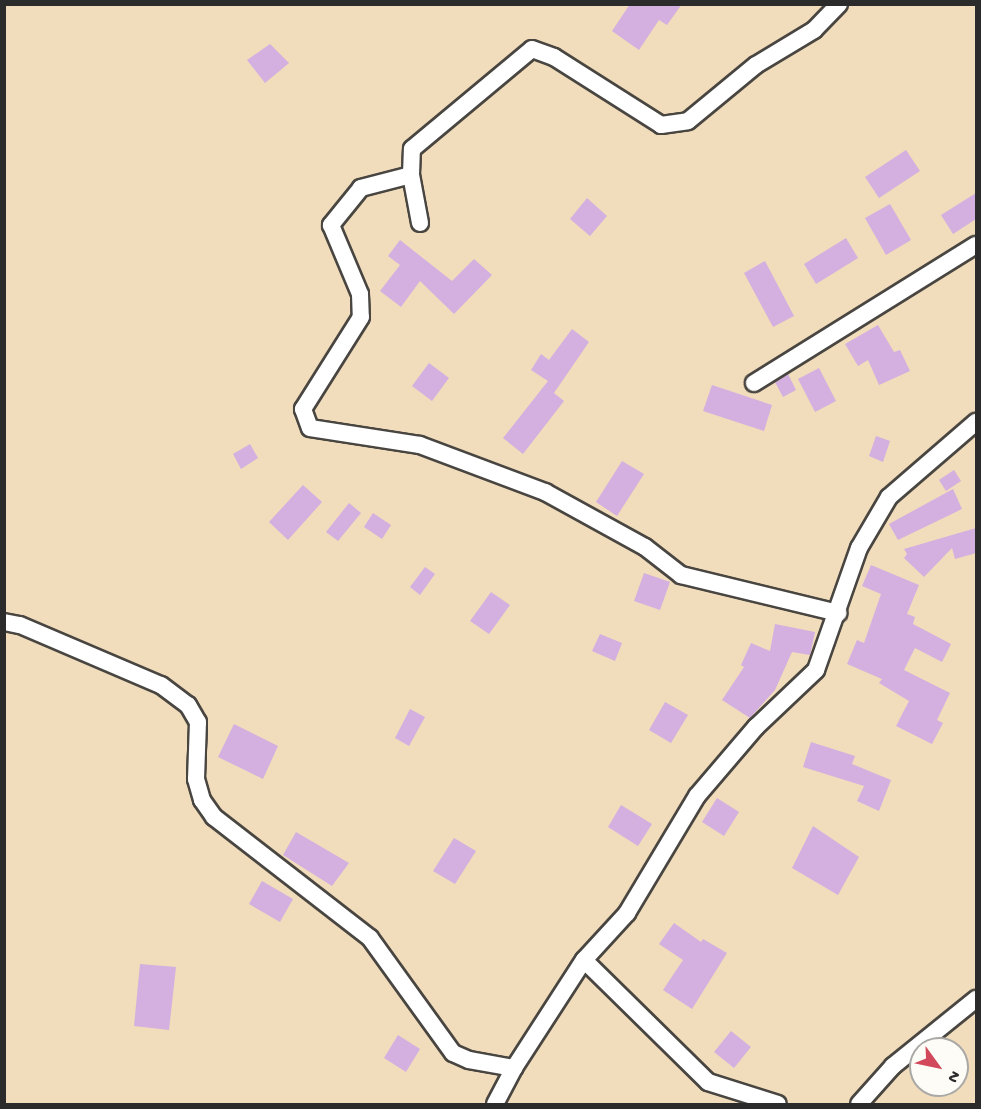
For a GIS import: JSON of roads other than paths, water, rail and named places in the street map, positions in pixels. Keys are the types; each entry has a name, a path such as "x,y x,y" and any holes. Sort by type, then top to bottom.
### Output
{"street":[{"path":"420,223 411,175 412,149 532,49 554,57 661,125 688,121 756,65 814,30 839,4"},
{"path":"411,175 361,188 331,225 360,294 361,317 303,409 310,428 420,445 545,492 645,547 681,575 838,613"},
{"path":"754,383 976,245"},
{"path":"495,1104 514,1068 584,960 627,913 697,796 756,728 816,670 838,613 859,548 889,497 976,422"},
{"path":"4,622 20,625 161,686 188,705 198,722 196,779 201,800 214,817 370,938 453,1053 469,1060 514,1068"},
{"path":"584,960 708,1082 778,1104"},
{"path":"859,1104 893,1066 976,1004"}]}
